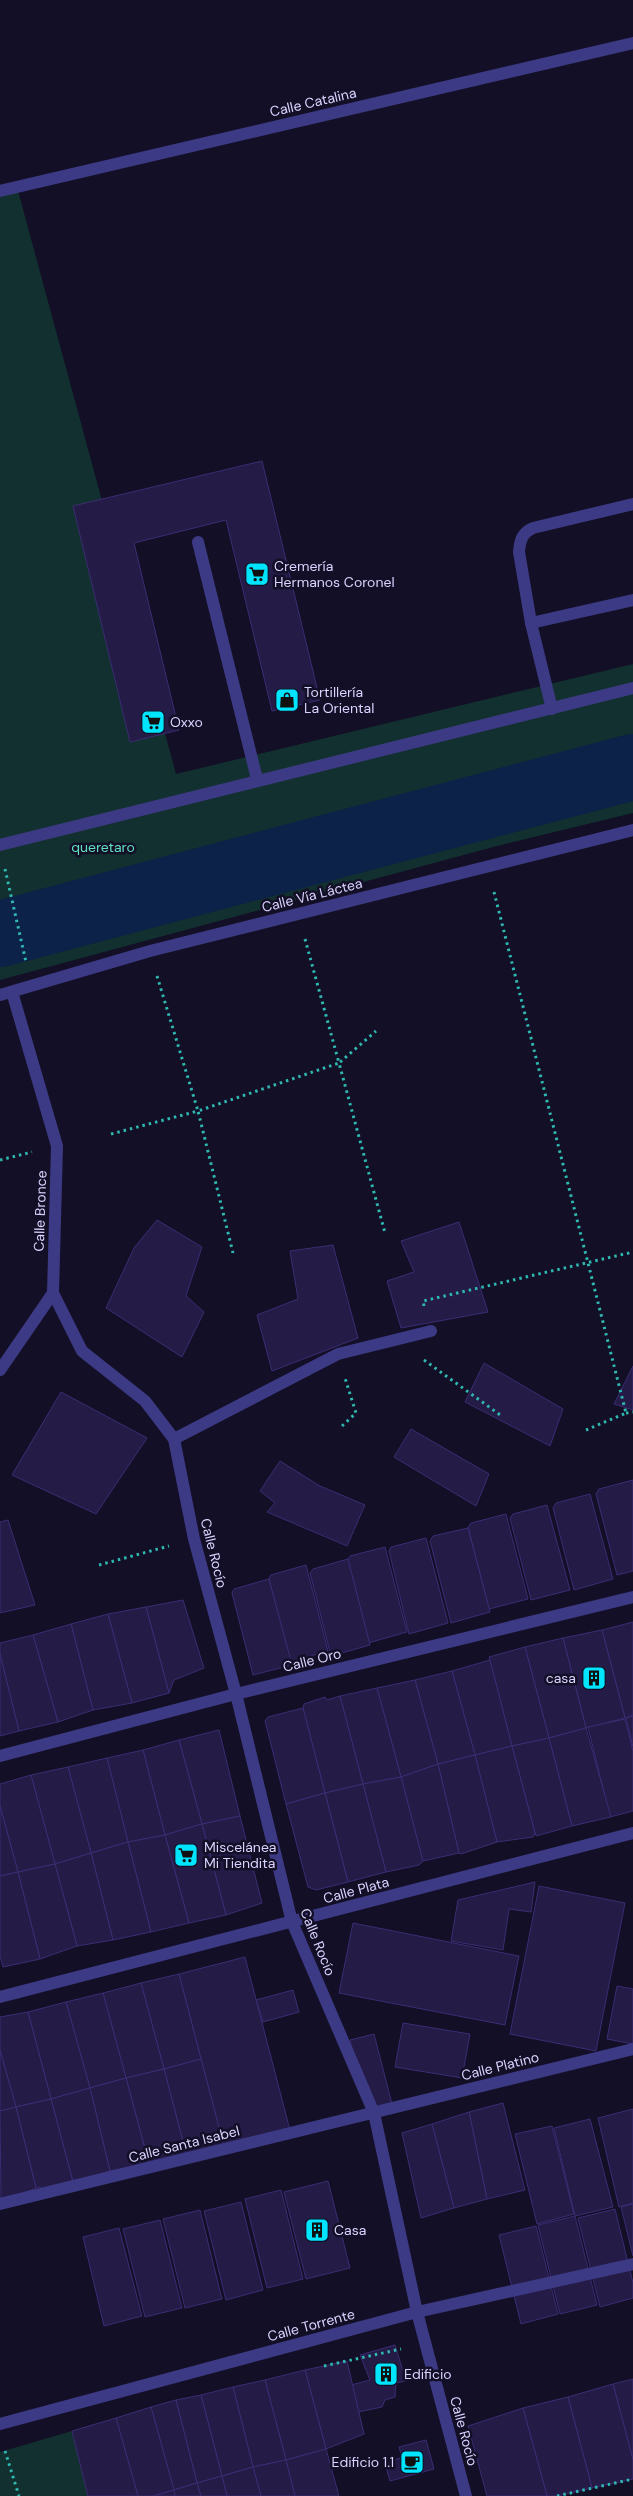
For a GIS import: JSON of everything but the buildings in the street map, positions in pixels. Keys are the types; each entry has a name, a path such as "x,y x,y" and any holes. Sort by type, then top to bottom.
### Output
{"street":[{"name":"Calle Catalina","path":"0,191 633,43"},
{"path":"552,710 531,623 519,552 520,541 525,532 534,528 633,504"},
{"path":"198,542 257,779"},
{"path":"531,623 633,600"},
{"path":"0,845 257,779 552,710 633,688"},
{"name":"Calle Vía Láctea","path":"6,993 150,951 487,865 633,830"},
{"name":"Calle Bronce","path":"6,993 57,1146 53,1293 82,1351 145,1401"},
{"path":"0,1370 53,1293"},
{"path":"174,1439 338,1354 431,1331"},
{"name":"Calle Rocío","path":"145,1401 174,1439 194,1539 236,1694 292,1922 374,2113 417,2312 466,2496"},
{"name":"Calle Oro","path":"0,1756 236,1694 633,1597"},
{"name":"Calle Plata","path":"0,1996 633,1833"},
{"name":"Calle Platino","path":"374,2113 633,2049"},
{"name":"Calle Santa Isabel","path":"0,2204 374,2113"},
{"name":"Calle Torrente","path":"0,2424 417,2312 633,2264"}],"path":[{"path":"2,860 12,895 22,944"},
{"path":"487,865 590,1262 626,1413"},
{"path":"298,914 384,1233"},
{"path":"150,951 198,1111 233,1253"},
{"path":"111,1134 198,1111 339,1063 376,1031"},
{"path":"0,1160 57,1146"},
{"path":"431,1331 423,1301 633,1252"},
{"path":"395,1339 503,1417"},
{"path":"338,1354 356,1413 342,1426"},
{"path":"586,1430 626,1413 633,1412"},
{"path":"99,1566 194,1539"},
{"path":"5,2451 19,2496"},
{"path":"557,2496 633,2478"}],"green space":[{"name":"queretaro","path":"17,187 176,774 633,664 633,813 497,846 0,980 0,191"},
{"path":"72,2431 88,2496 0,2496 0,2452"}],"waterway":[{"path":"0,934 633,767"}],"place":[{"name":"Cremería Hermanos Coronel","path":"257,574"},
{"name":"Tortillería La Oriental","path":"287,700"},
{"name":"Oxxo","path":"153,722"},
{"name":"casa","path":"594,1678"},
{"name":"Miscelánea Mi Tiendita","path":"186,1855"},
{"name":"Casa","path":"317,2230"},
{"name":"Edificio","path":"386,2374"},
{"name":"Edificio 1.1","path":"412,2462"}]}
